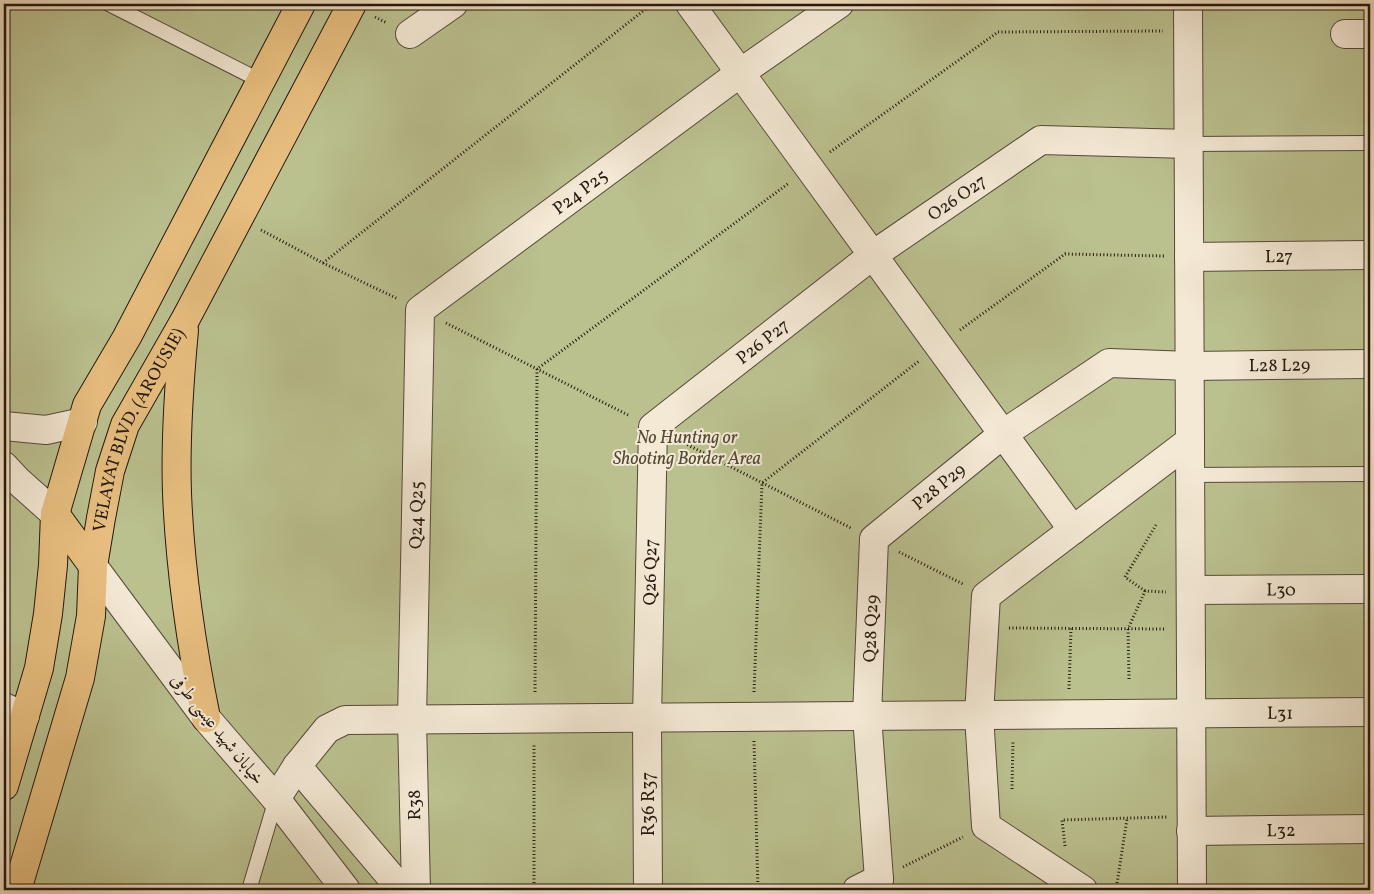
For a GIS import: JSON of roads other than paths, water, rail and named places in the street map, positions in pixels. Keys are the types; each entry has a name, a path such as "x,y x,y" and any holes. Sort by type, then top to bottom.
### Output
{"main road":[{"path":"4,786 14,712 39,668 48,614 53,565 55,514 88,405 127,337 301,4"},
{"name":"VELAYAT BLVD. (AROUSIE)","path":"17,890 80,678 91,616 93,566 110,471 125,426 185,320 312,78 347,4"},
{"path":"267,69 285,57 297,59 306,67 312,78"},
{"path":"185,320 178,425 178,501 186,606 206,718"},
{"path":"55,514 93,566"}],"street":[{"path":"410,34 453,4"},
{"path":"690,4 1073,530"},
{"name":"P24 P25","path":"420,310 740,73 839,4"},
{"path":"1188,4 1190,475 1182,591 1191,629 1191,714 1183,824 1192,890"},
{"name":"O26 O27","path":"873,255 1041,140 1189,144"},
{"name":"P26 P27","path":"653,427 873,255"},
{"name":"L27","path":"1189,256 1370,255"},
{"name":"Q24 Q25","path":"412,720 420,310"},
{"name":"L28 L29","path":"1109,363 1190,366 1370,364"},
{"name":"P28 P29","path":"874,539 1003,434 1109,363"},
{"path":"4,426 46,430 83,422"},
{"name":"Q26 Q27","path":"648,718 653,427"},
{"path":"1078,886 986,826 980,724 986,596 1190,441"},
{"path":"4,466 55,514"},
{"name":"Q28 Q29","path":"874,539 867,716 876,887"},
{"name":"خیابان شهید عیسی طرفی","path":"93,566 206,718 276,799 346,890"},
{"name":"L30","path":"1182,591 1370,589"},
{"name":"L31","path":"276,799 297,766 327,729 345,720 867,716 980,724 1191,714 1370,712"},
{"name":"R36 R37","path":"648,718 648,890"},
{"name":"R38","path":"412,720 416,890"},
{"path":"297,766 402,890"},
{"name":"L32","path":"1183,824 1370,829"}],"lane":[{"path":"109,4 267,69"},
{"path":"1189,144 1370,143"},
{"path":"1190,475 1370,474"},
{"path":"249,890 276,799"}],"park label":[{"name":"No Hunting or Shooting Border Area","path":"687,447"}]}
